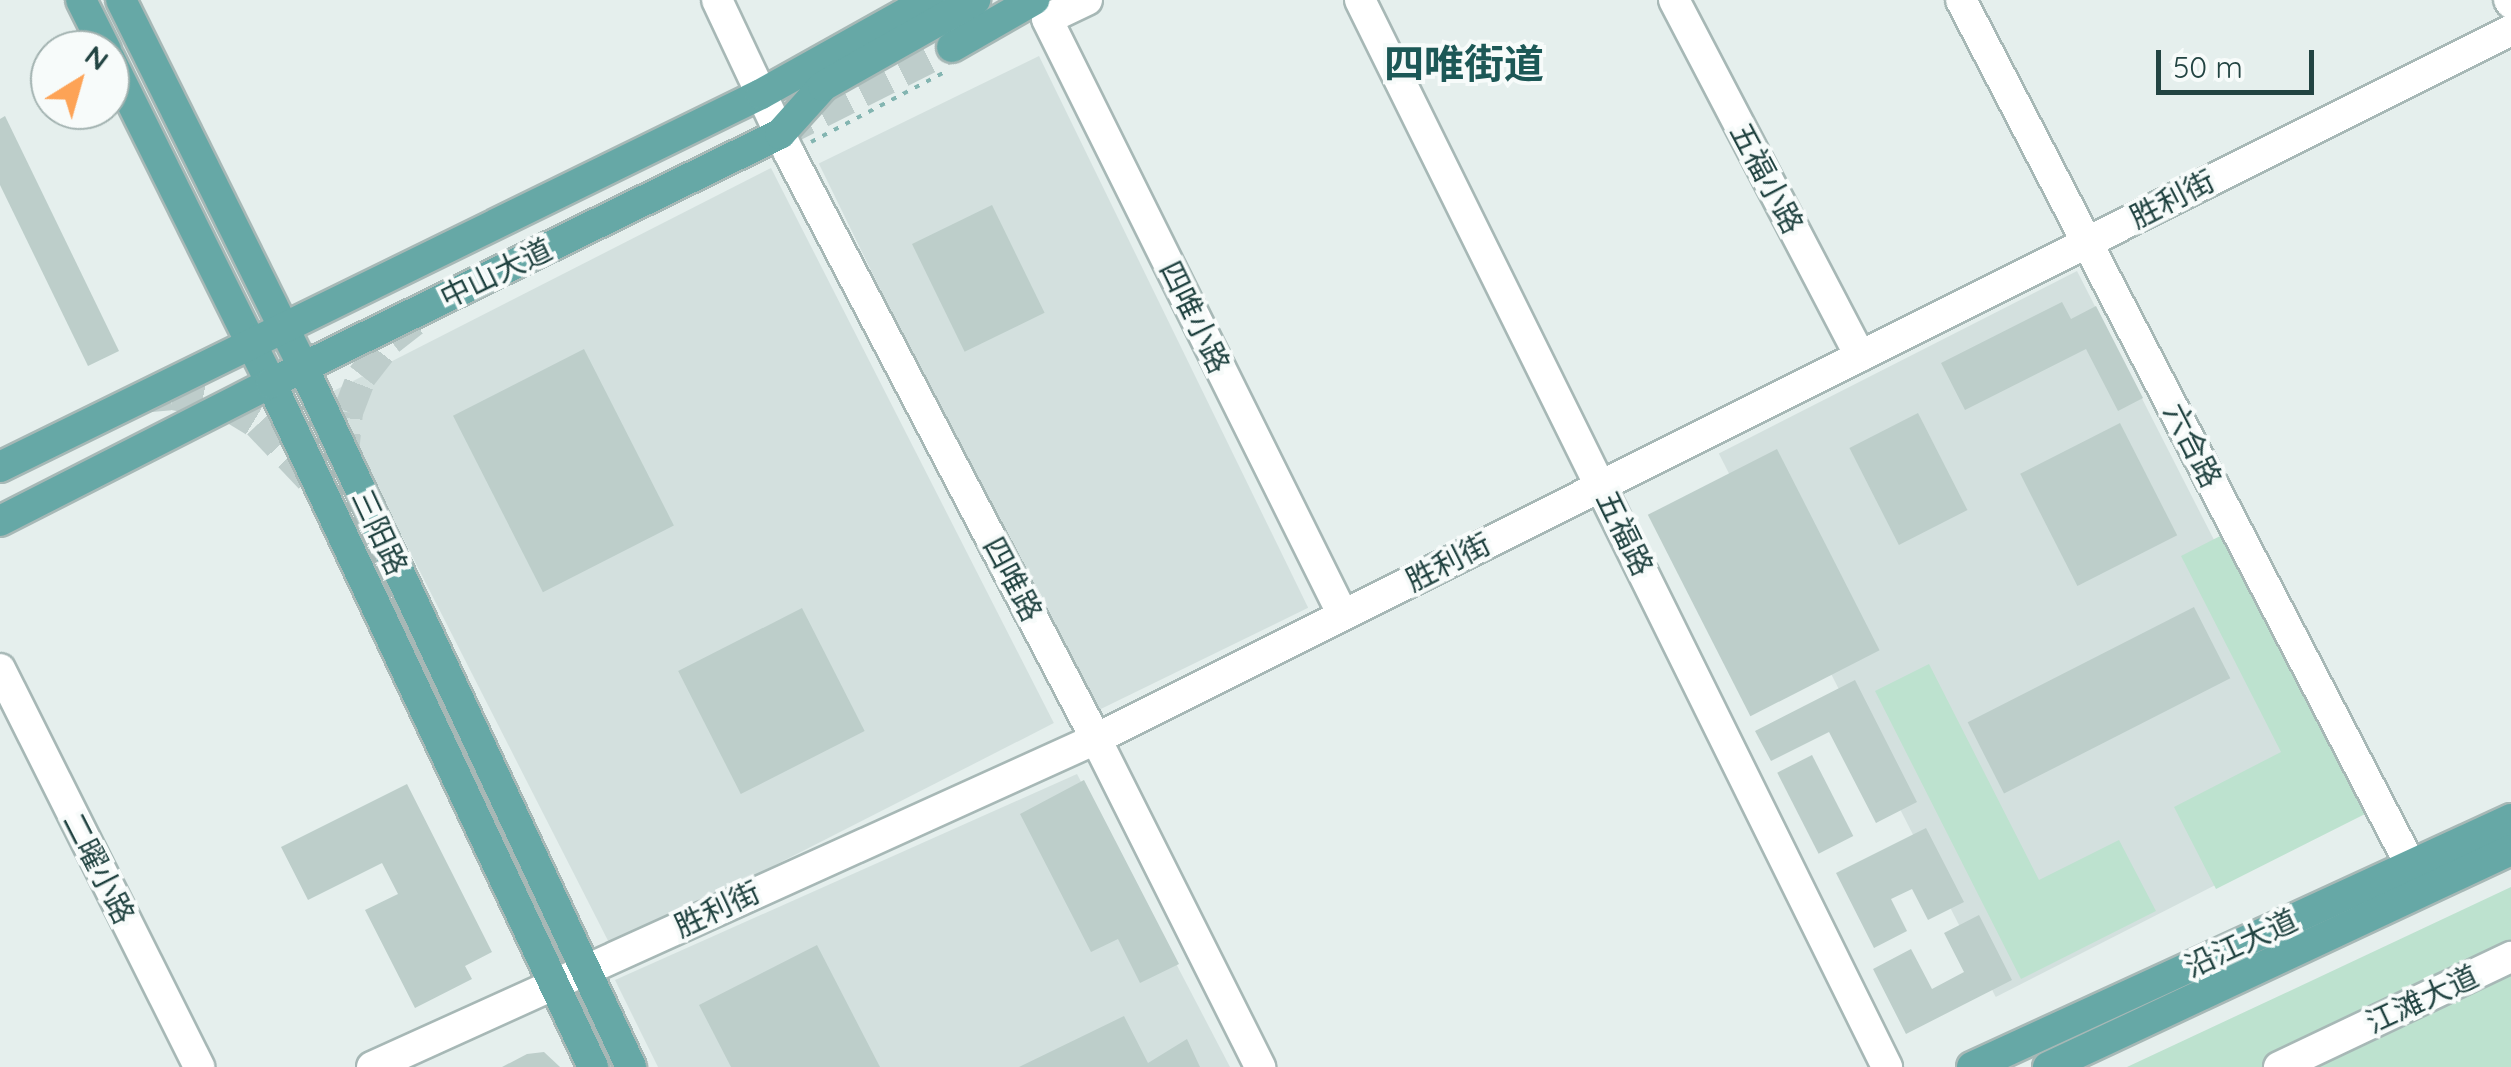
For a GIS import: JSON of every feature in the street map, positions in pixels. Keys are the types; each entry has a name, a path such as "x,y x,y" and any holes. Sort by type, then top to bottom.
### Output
{"main road":[{"path":"81,0 96,30"},
{"name":"三阳路","path":"122,0 304,367 631,1067"},
{"name":"中山大道","path":"0,468 761,94 928,0"},
{"name":"中山大道","path":"0,522 271,382 785,144 824,86 975,0"},
{"path":"957,55 1041,10"},
{"name":"三阳路","path":"130,99 271,382 593,1067"},
{"name":"沿江大道","path":"2048,1067 2417,878 2511,819"},
{"name":"沿江大道","path":"1972,1067 2417,878 2511,850"}],"street":[{"name":"四唯路","path":"716,0 785,144 1096,739 1260,1067"},
{"path":"1041,10 1087,0"},
{"name":"五福路","path":"1360,0 1887,1067"},
{"name":"五福小路","path":"1674,0 1860,356"},
{"name":"六合路","path":"1961,0 2417,878"},
{"name":"四唯小路","path":"1041,10 1344,615"},
{"name":"胜利街","path":"372,1067 1096,739 2511,30"},
{"name":"二曜小路","path":"0,668 199,1067"},
{"name":"江滩大道","path":"2279,1067 2511,957"}],"path":[{"path":"785,144 957,55"}],"shaded area":[{"path":"1039,56 1308,608 1088,715 819,163"},
{"path":"771,168 1054,723 612,948 329,393"},
{"path":"2077,271 2354,815 1996,997 1719,454"},
{"path":"1077,774 1230,1067 658,1067 615,980"}],"green space":[{"path":"2228,532 2371,811 2216,889 2174,807 2281,752 2181,556"},
{"path":"1929,664 2039,880 2119,840 2156,911 2021,979 1875,691"},
{"path":"2511,887 2511,1067 2127,1067 2328,973"}],"building":[{"path":"5,116 119,351 88,366 0,185 0,119"},
{"path":"992,205 1045,313 965,352 912,244"},
{"path":"2062,302 2071,319 2096,306 2143,398 2118,411 2086,349 1965,410 1941,363"},
{"path":"584,349 674,525 543,592 453,416"},
{"path":"1918,413 1967,510 1899,545 1849,448"},
{"path":"2120,423 2177,535 2077,586 2020,474"},
{"path":"1777,449 1880,650 1750,716 1648,515"},
{"path":"2194,607 2230,678 2004,794 1968,722"},
{"path":"802,608 865,731 741,794 678,671"},
{"path":"1855,680 1917,802 1876,823 1829,732 1771,761 1755,731"},
{"path":"1812,755 1853,836 1819,854 1777,773"},
{"path":"1084,780 1179,964 1140,983 1118,939 1091,952 1020,814"},
{"path":"407,784 492,952 465,966 472,979 415,1008 365,910 398,894 382,863 308,900 281,847"},
{"path":"1926,828 1964,902 1928,920 1912,889 1891,899 1907,931 1874,948 1836,873"},
{"path":"1979,915 2012,980 1906,1034 1873,969 1911,949 1932,989 1964,972 1944,933"},
{"path":"817,945 880,1067 731,1067 699,1005"},
{"path":"1124,1016 1148,1063 1187,1039 1200,1067 1019,1067"},
{"path":"544,1052 560,1067 502,1067 527,1054"}],"tunnel":[{"path":"781,133 952,47"},
{"path":"343,463 348,412 362,376 390,340 419,317"},
{"path":"140,398 173,395 228,406 258,424 313,482"},
{"path":"530,900 613,1067"}],"district":[{"name":"四唯街道","path":"1464,63"}]}
